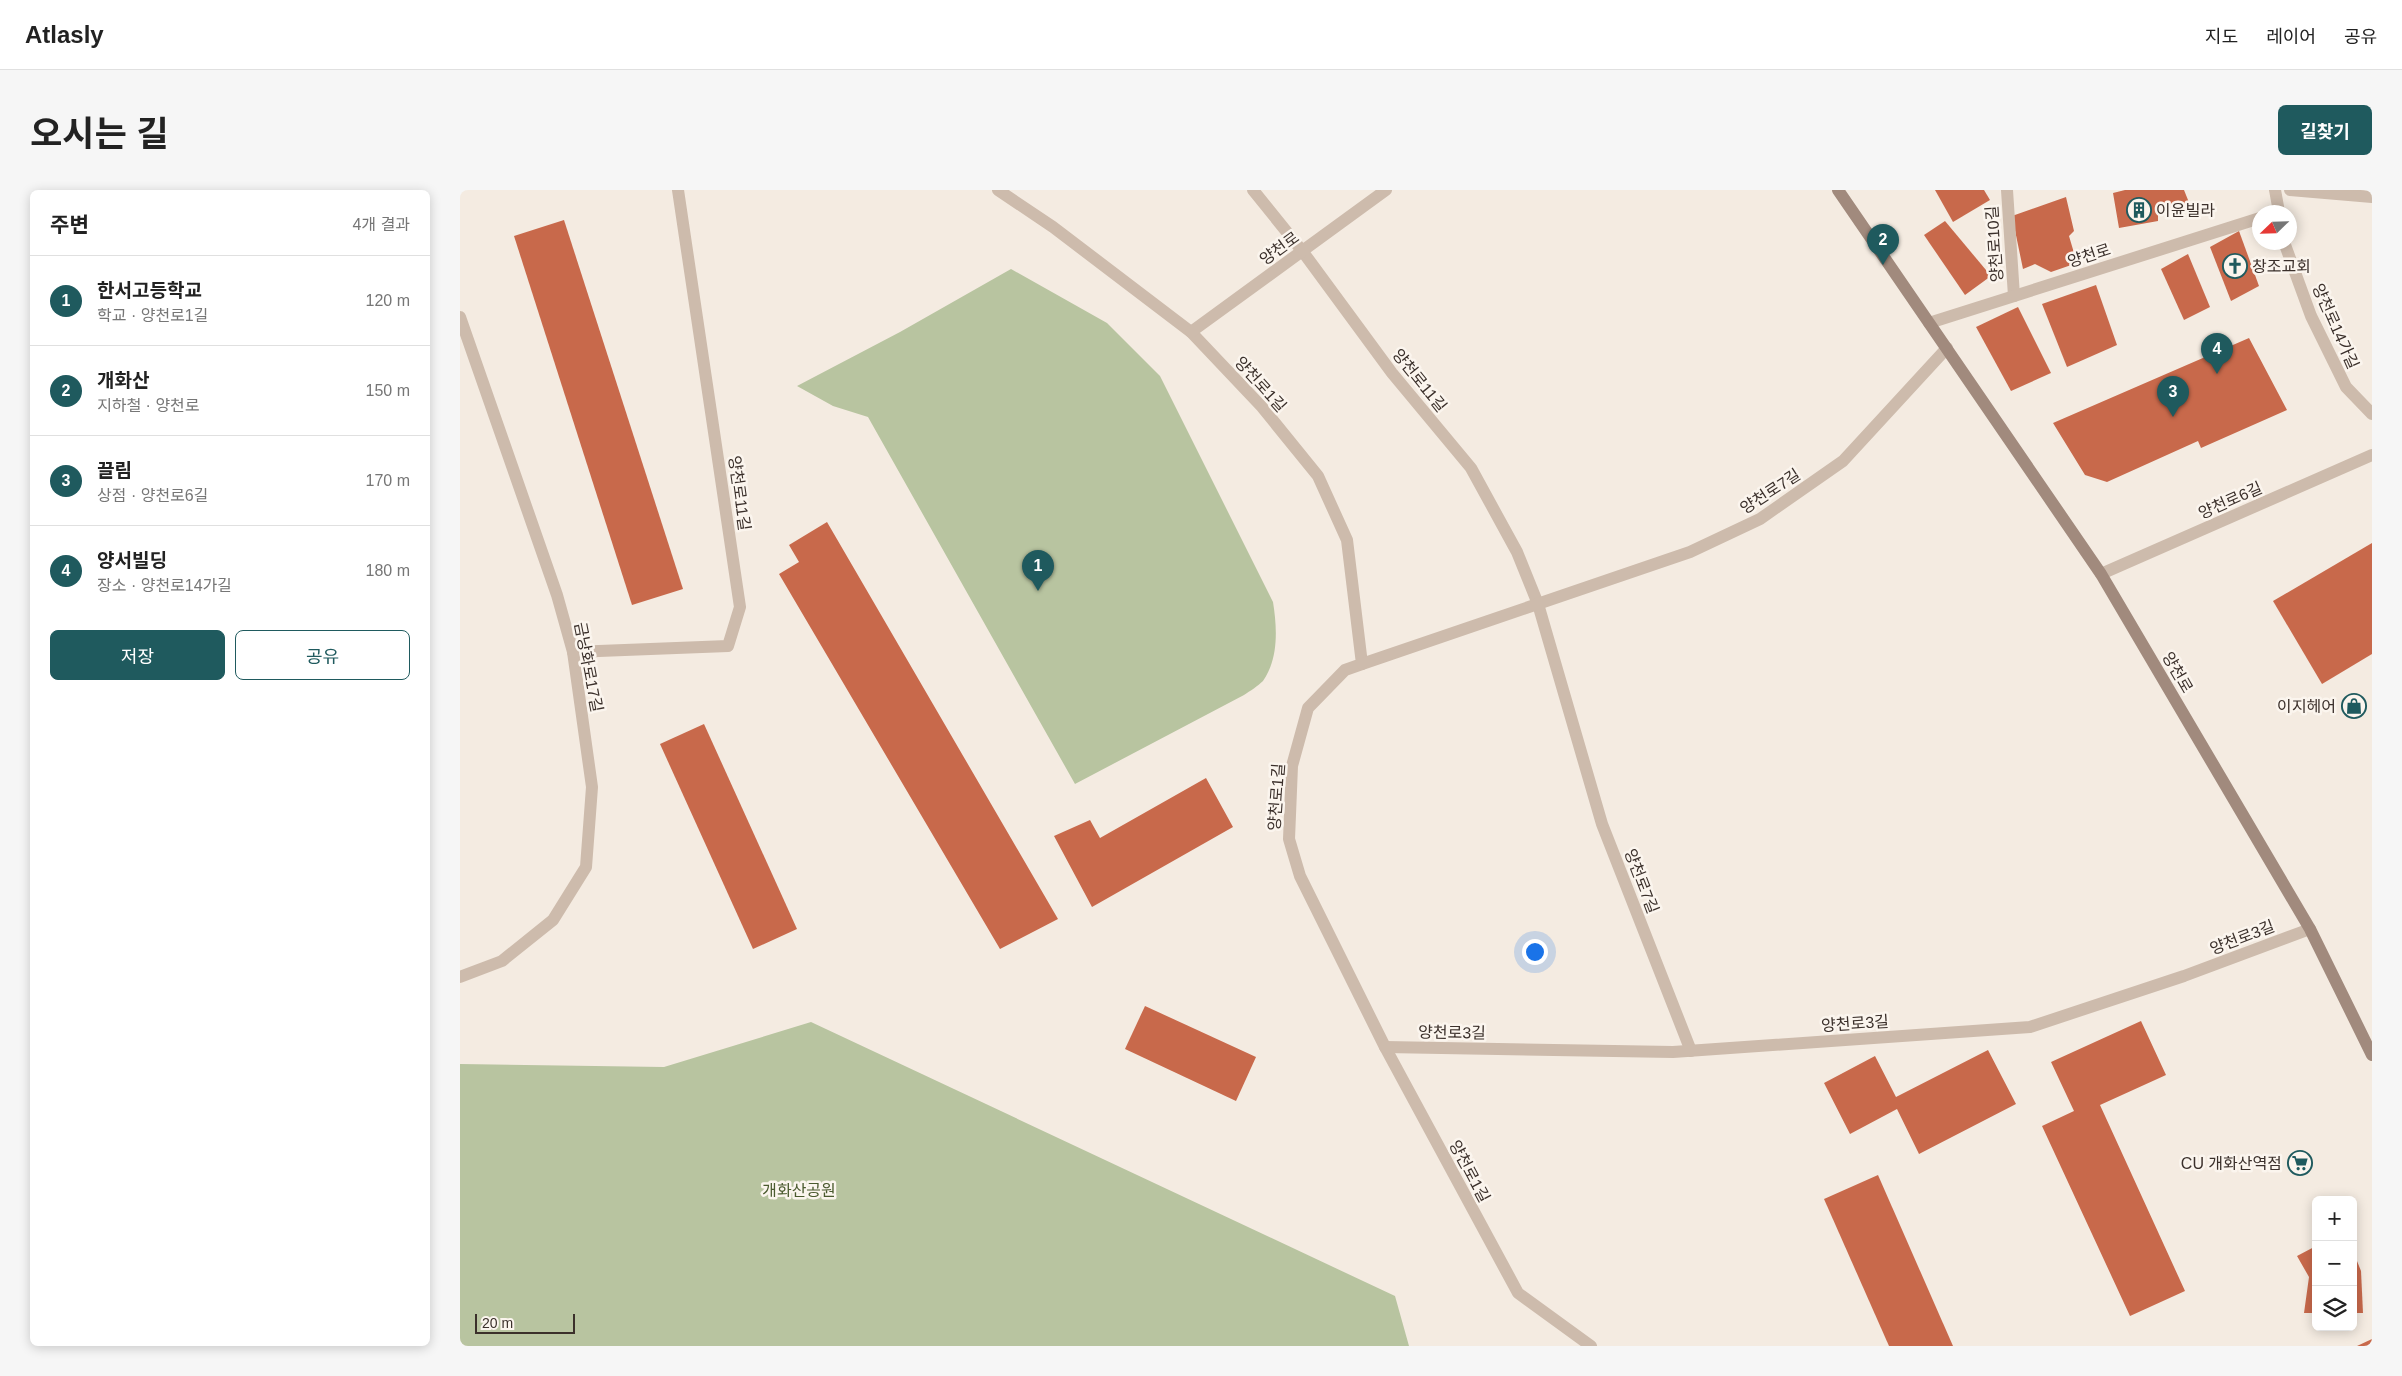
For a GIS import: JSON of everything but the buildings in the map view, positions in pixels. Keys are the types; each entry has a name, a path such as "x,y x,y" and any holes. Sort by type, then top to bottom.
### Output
{"main road":[{"name":"양천로","path":"1838,190 2101,574 2310,929 2372,1055"}],"street":[{"name":"양천로11길","path":"573,652 728,646 740,607 678,190"},
{"name":"양천로1길","path":"998,190 1054,227 1191,332 1262,407 1318,476 1347,540 1362,664 1345,670 1308,708 1292,766 1289,839 1300,876 1385,1047 1518,1293 1591,1346"},
{"name":"양천로11길","path":"1253,190 1302,252 1392,373 1471,468 1517,552 1538,604"},
{"name":"양천로","path":"1191,332 1386,190"},
{"name":"양천로10길","path":"2007,190 2014,296"},
{"path":"2275,190 2277,205"},
{"path":"2290,190 2372,197"},
{"name":"양천로","path":"1929,323 2252,221"},
{"name":"양천로14가길","path":"2287,250 2311,316 2346,387 2372,414"},
{"name":"금낭화로17길","path":"460,317 557,595 573,652 592,787 586,867 553,920 502,961 460,977"},
{"name":"양천로7길","path":"1362,664 1690,552 1760,519 1843,461 1947,348"},
{"name":"양천로6길","path":"2101,574 2372,455"},
{"name":"양천로7길","path":"1538,604 1602,824 1691,1051"},
{"name":"양천로3길","path":"1385,1047 1691,1051 2030,1027 2184,976 2310,929"}],"green space":[{"path":"1011,269 1107,323 1160,376 1273,602 1276,642 1272,662 1261,683 1244,695 1075,784 868,417 833,406 797,386 900,332"},
{"name":"개화산공원","path":"811,1022 1395,1296 1409,1346 460,1346 460,1064 664,1067"}],"place":[{"name":"이윤빌라","path":"2139,210"},
{"name":"개화산","path":"1883,265"},
{"name":"창조교회","path":"2235,266"},
{"name":"양서빌딩","path":"2217,374"},
{"name":"끌림","path":"2173,417"},
{"name":"한서고등학교","path":"1038,591"},
{"name":"이지헤어","path":"2354,706"},
{"name":"CU 개화산역점","path":"2300,1163"}]}
